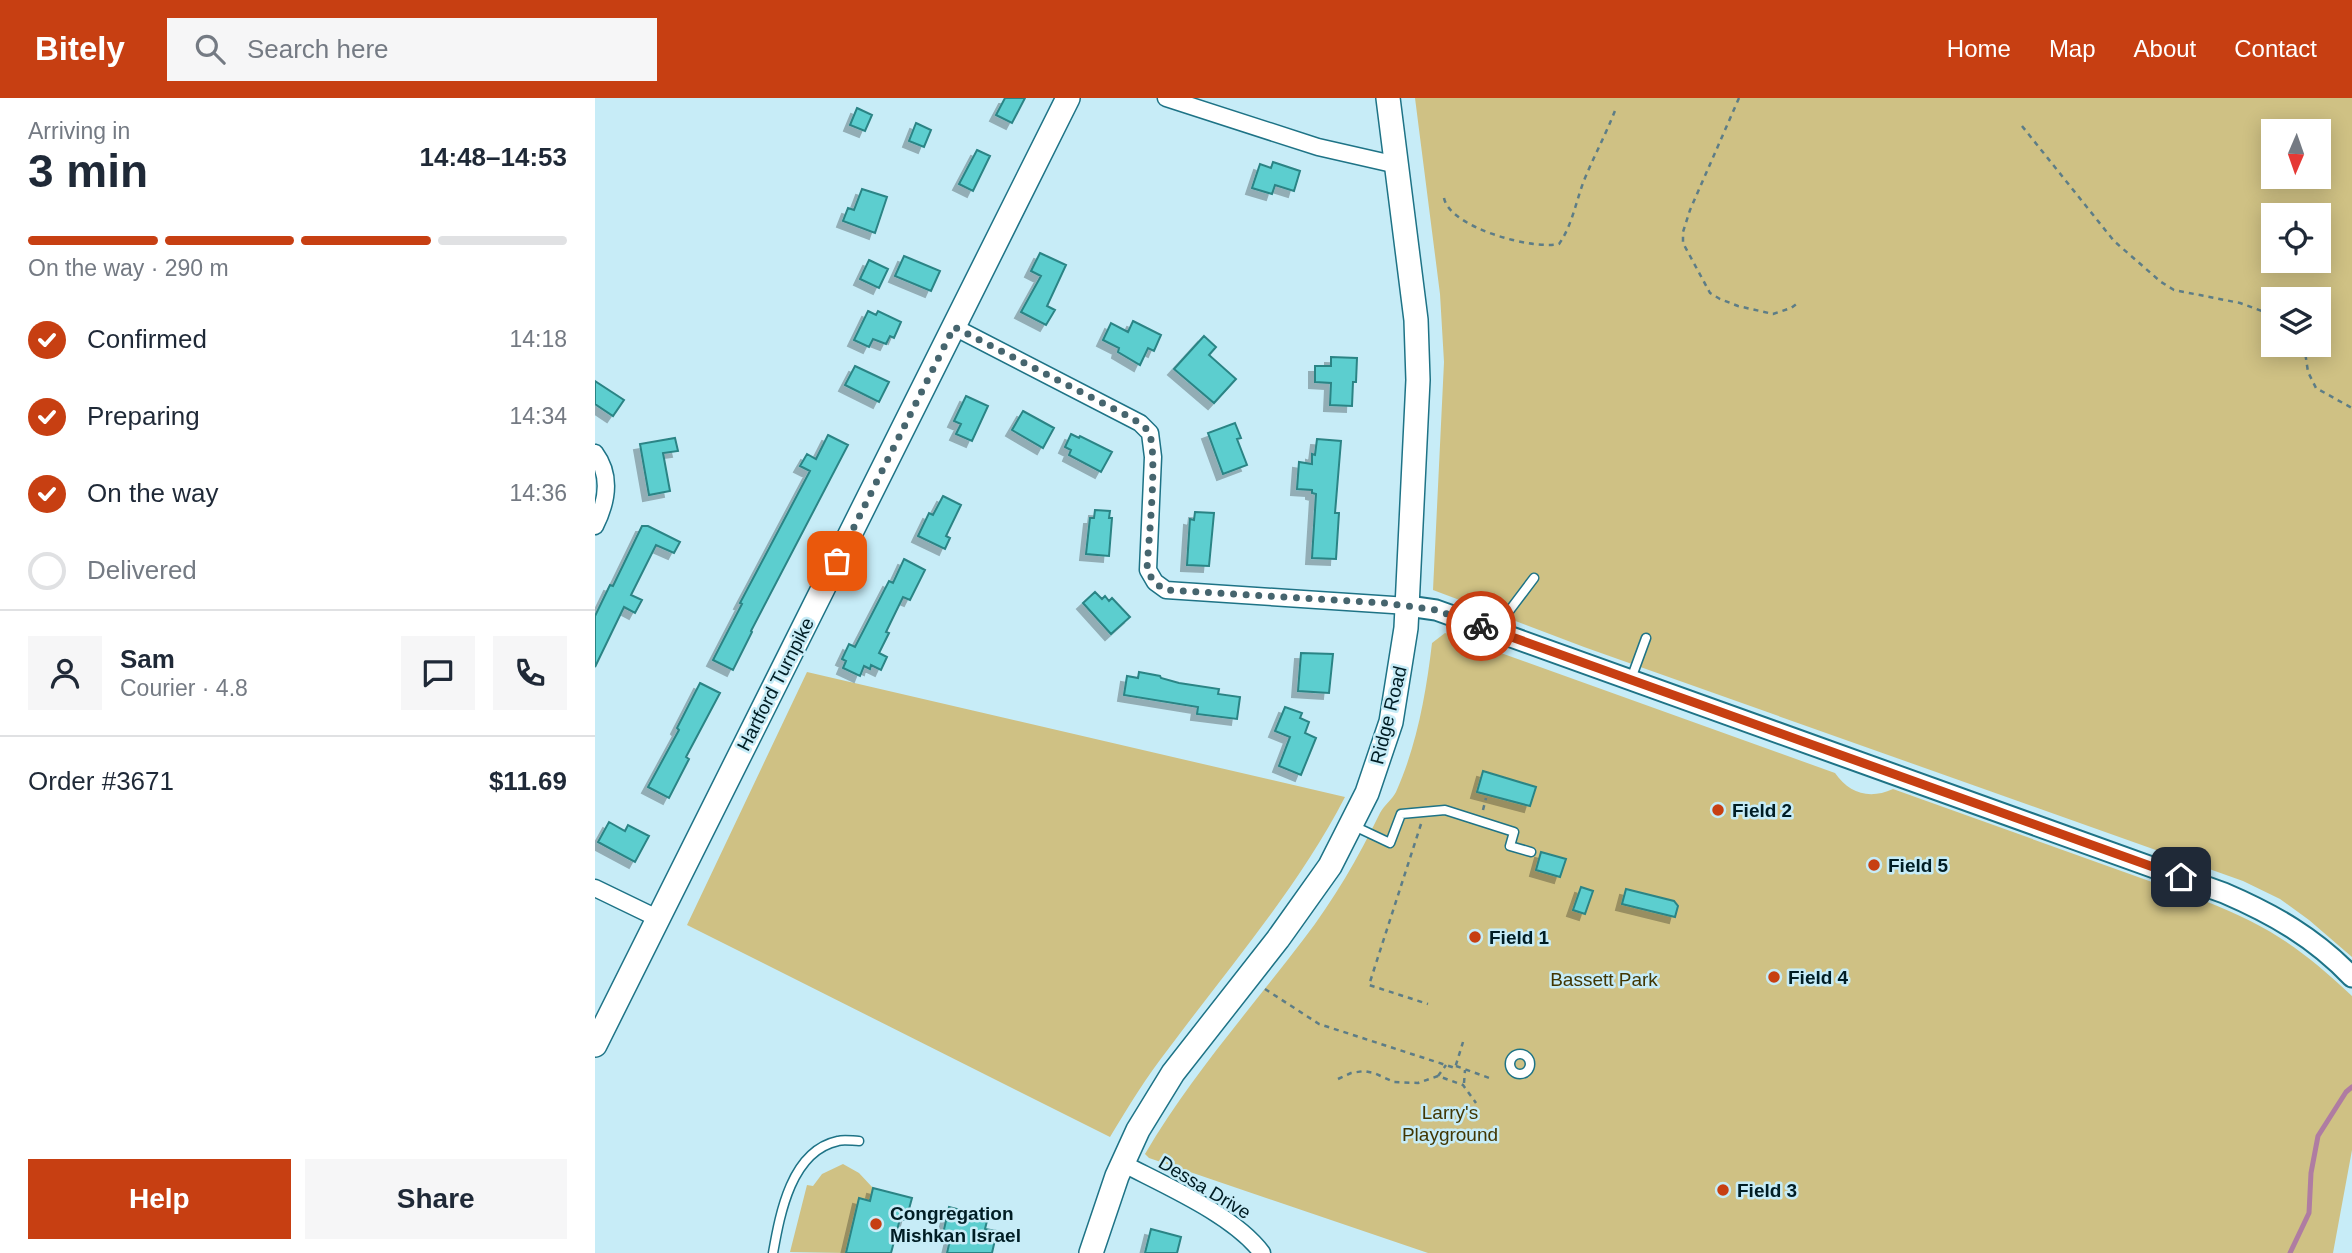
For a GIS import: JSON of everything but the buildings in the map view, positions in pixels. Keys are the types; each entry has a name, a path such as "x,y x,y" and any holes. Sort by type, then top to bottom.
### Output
{"main road":[{"name":"Hartford Turnpike","path":"595,1045 1068,98"},
{"name":"Ridge Road","path":"1091,1253 1105,1208 1137,1130 1157,1097 1305,903 1330,866 1367,793 1391,722 1405,644 1408,606 1418,410 1418,348 1388,98"}],"street":[{"path":"1166,98 1327,149 1397,164"},
{"path":"954,327 1140,423 1150,433 1153,457 1147,570 1154,582 1165,590 1377,602 1436,610 2224,893 2289,924 2314,941 2352,977"},
{"path":"595,453 606,476 607,496 595,526"},
{"path":"595,888 657,918"},
{"name":"Dessa Drive","path":"1122,1163 1232,1224 1256,1244 1262,1253"}],"lane":[{"path":"1494,631 1534,578"},
{"path":"1631,679 1646,638"},
{"path":"1353,825 1390,844 1401,814 1445,810 1514,832 1510,846 1531,852"},
{"path":"773,1253 786,1198 804,1163 821,1148 838,1140 859,1141"}],"path":[{"path":"1739,98 1690,211 1682,232 1683,243 1710,293 1720,299 1738,306 1773,313 1799,302"},
{"path":"1444,198 1445,205 1456,217 1477,229 1547,247 1559,244 1567,233 1585,177 1616,108"},
{"path":"2022,127 2114,241 2161,282 2174,290 2239,303 2261,311"},
{"path":"2306,357 2308,372 2316,388 2352,408"},
{"path":"1425,810 1369,985 1428,1004"},
{"path":"1262,988 1319,1024 1493,1079"},
{"path":"1455,1066 1463,1042"},
{"path":"1338,1079 1364,1071 1394,1082 1418,1083 1438,1076 1446,1065"},
{"path":"1463,1085 1465,1070"},
{"path":"1438,1076 1463,1085 1476,1103"}],"green space":[{"path":"1415,98 2352,98 2352,957 2280,899 2243,881 1584,647 1433,590 1444,362 1440,294"},
{"name":"Bassett Park","path":"1445,633 1835,773 1860,793 1876,794 1893,789 2205,901 2284,940 2352,996 2352,1150 2333,1253 1428,1253 1149,1158 1145,1154 1181,1098 1325,910 1382,810 1396,792 1420,719 1432,643"},
{"path":"807,672 1345,797 1285,895 1153,1070 1110,1137 687,925"},
{"path":"843,1164 859,1173 873,1188 870,1201 859,1198 846,1253 790,1252 807,1185 813,1186 822,1174"}],"waterway":[{"path":"2290,1253 2309,1213 2311,1173 2318,1136 2352,1087"}],"way so far":[{"path":"837,561 954,327 1126,415 1150,433 1153,457 1147,570 1154,582 1165,590 1385,603 1436,610 1481,626"}],"place":[{"name":"Field 2","path":"1718,810"},
{"name":"Field 5","path":"1874,865"},
{"name":"Field 1","path":"1475,937"},
{"name":"Field 4","path":"1774,977"},
{"name":"Field 3","path":"1723,1190"},
{"name":"Congregation Mishkan Israel","path":"876,1224"}],"route":[{"path":"1481,626 2181,877"}],"park label":[{"name":"Larry's Playground","path":"1450,1123"}]}
